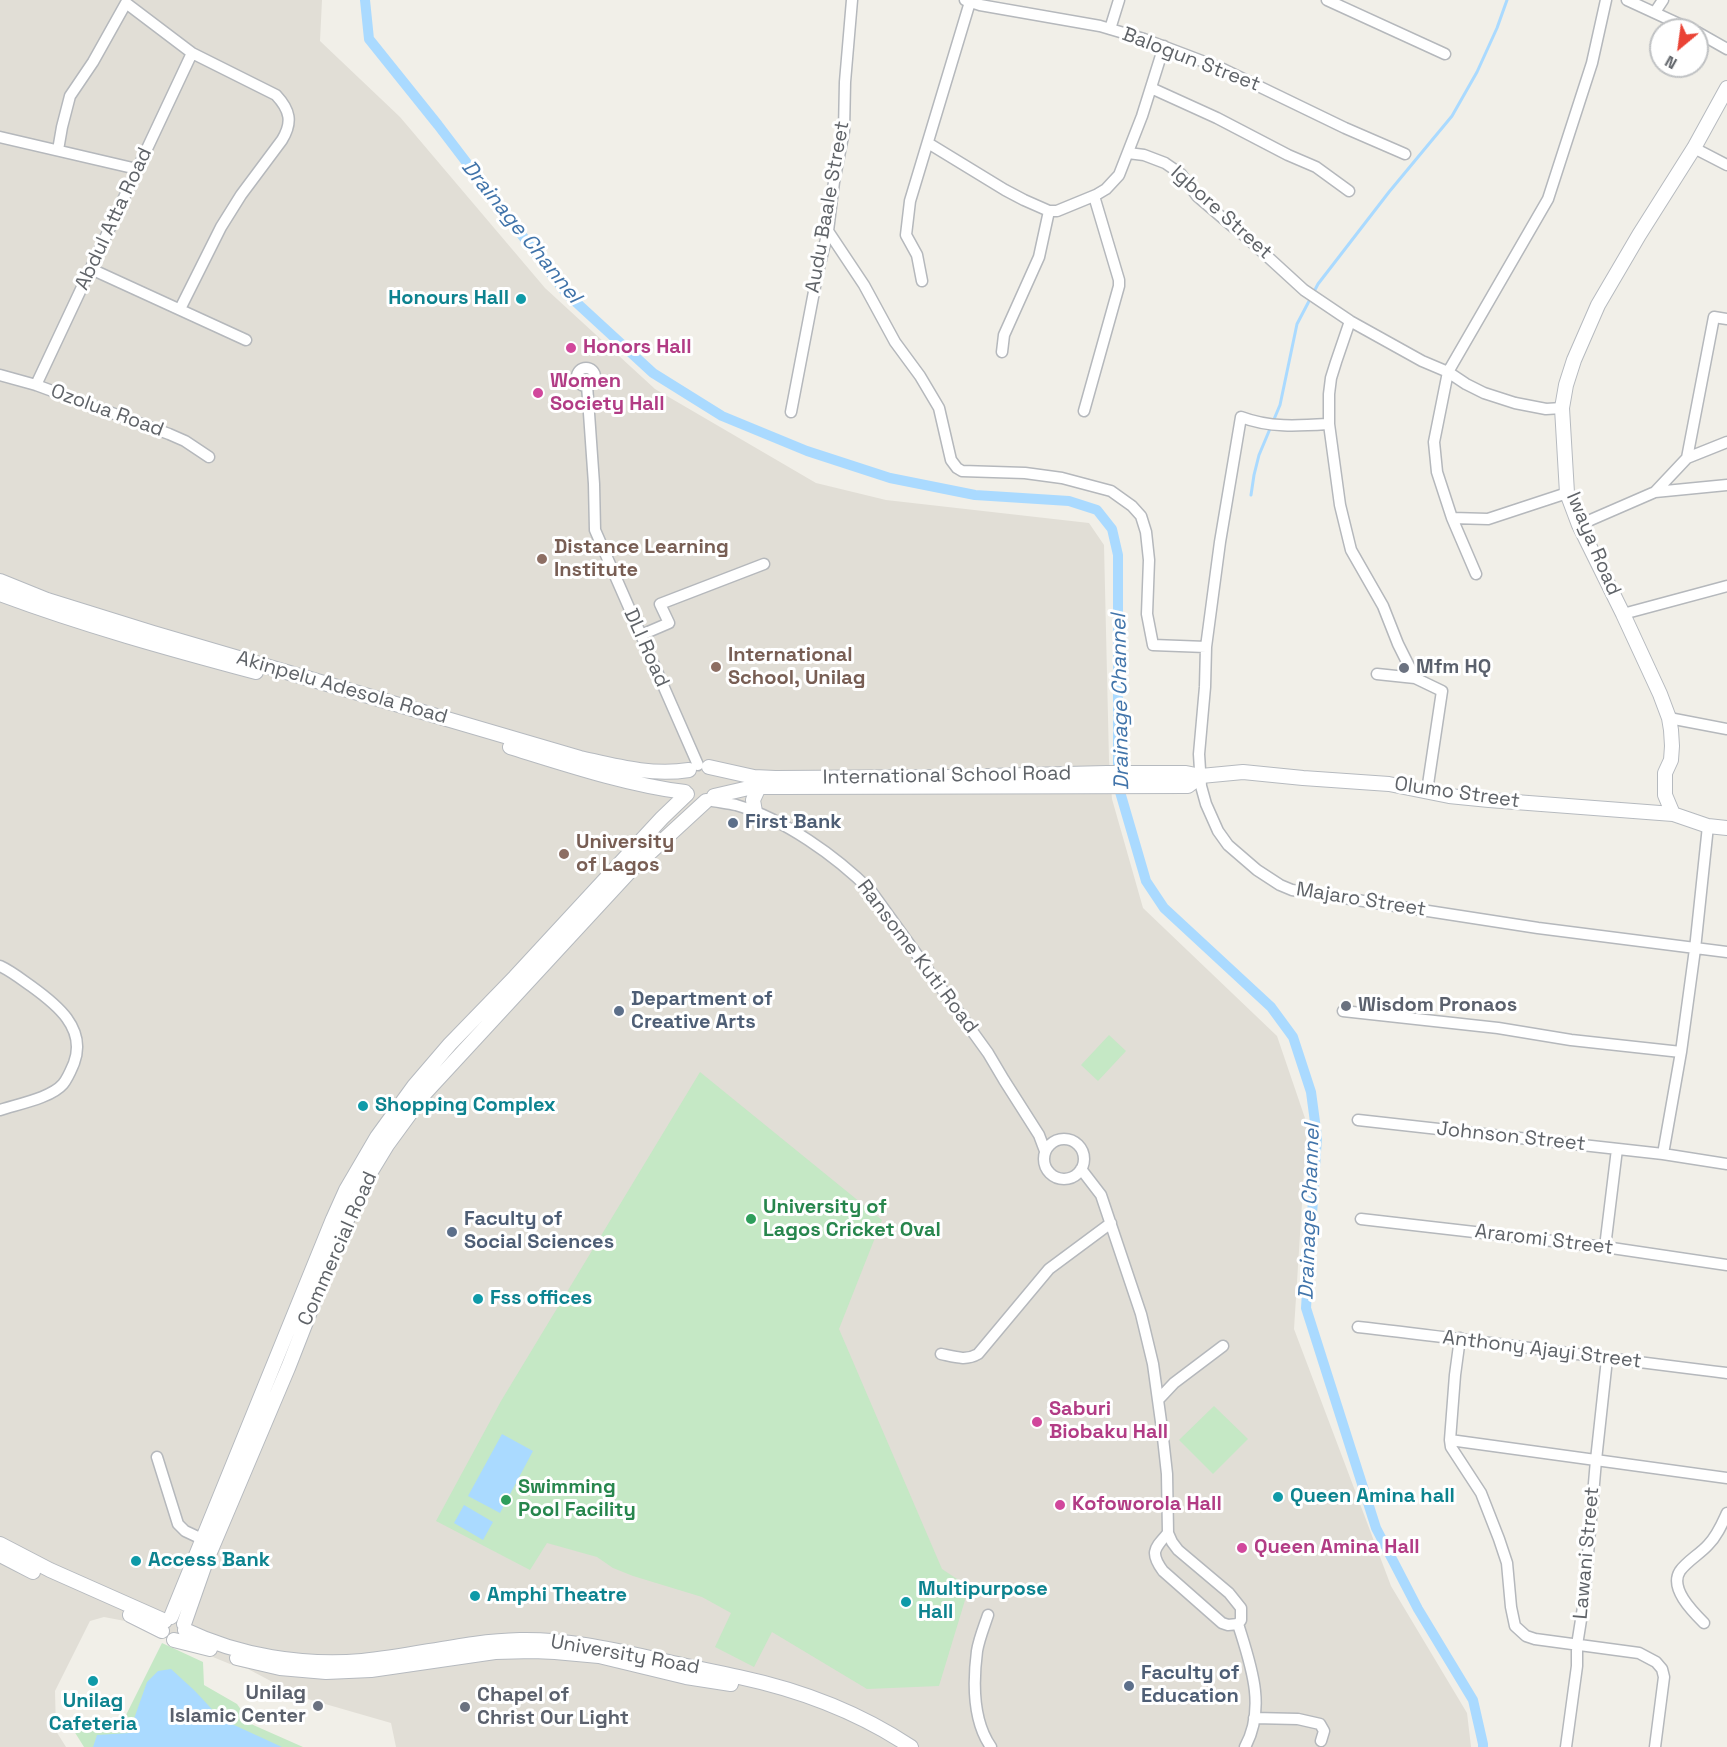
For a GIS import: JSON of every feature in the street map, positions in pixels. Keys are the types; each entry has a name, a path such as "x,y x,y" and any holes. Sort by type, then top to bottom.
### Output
{"street":[{"name":"Audu Baale Street","path":"791,412 828,231 844,131 845,82 852,0"},
{"path":"1110,29 1119,0"},
{"path":"1327,0 1445,54"},
{"path":"1476,574 1452,518 1437,472 1434,442 1448,372 1548,199 1592,63 1606,0"},
{"path":"1627,0 1667,18"},
{"path":"1655,12 1663,0"},
{"path":"58,150 70,96 93,62 126,1 192,53 276,95 283,103 290,123 288,131 241,195 221,227 180,309"},
{"path":"922,281 917,255 906,234 909,201 928,143 967,1"},
{"name":"Balogun Street","path":"967,1 1110,29 1164,46 1223,69 1345,128 1405,154"},
{"path":"1709,39 1727,49"},
{"path":"928,143 1024,200 1049,211 1094,196 1106,189 1119,175 1164,46"},
{"name":"Abdul Atta Road","path":"36,385 192,53"},
{"name":"Iwaya Road","path":"1673,814 1665,795 1665,773 1671,760 1672,746 1669,718 1660,694 1580,525 1568,493 1562,408 1574,360 1598,305 1694,148 1727,87"},
{"path":"1151,88 1316,167 1349,191"},
{"path":"0,137 137,169"},
{"path":"1694,148 1727,165"},
{"name":"Igbore Street","path":"1128,153 1144,155 1165,163 1181,174 1197,196 1276,262 1304,290 1350,321 1496,398 1546,409 1562,408"},
{"path":"1084,411 1116,298 1119,279 1094,196"},
{"path":"1002,352 1004,334 1039,257 1049,211"},
{"path":"828,231 864,285 895,342 920,376 939,408 951,460 957,468 962,471 1025,473 1062,478 1111,491 1121,497 1141,516 1146,532 1149,560 1147,614 1153,645 1206,648"},
{"path":"91,269 246,340"},
{"path":"1687,458 1714,317 1727,319"},
{"path":"1350,321 1331,378 1329,394 1329,424 1340,505 1351,550 1383,606 1415,678"},
{"name":"Ozolua Road","path":"0,375 36,385 169,434 185,441 209,457"},
{"name":"DLI Road","path":"588,385 595,531 699,768"},
{"name":"Majaro Street","path":"1329,424 1279,426 1241,417 1220,542 1206,648 1199,754 1202,792 1218,831 1228,845 1257,870 1280,885 1293,890 1516,925 1727,952"},
{"path":"1655,492 1687,458 1727,442"},
{"path":"1580,525 1655,492 1727,485"},
{"path":"1452,518 1488,519 1568,493"},
{"path":"641,635 669,623 660,604 764,564"},
{"name":"Akinpelu Adesola Road","path":"0,582 47,600 153,633 568,754 659,773 699,768"},
{"path":"1623,614 1727,586"},
{"name":"Akinpelu Adesola Road","path":"0,594 140,640 366,704 556,762 686,793"},
{"path":"1377,675 1415,678 1442,691 1427,791"},
{"path":"1669,718 1727,729"},
{"path":"699,768 714,771 719,781 717,792 709,799 699,801 692,799 686,793 683,784 684,777 699,768"},
{"name":"International School Road","path":"699,768 775,778 948,777 1187,780 1200,776"},
{"name":"Olumo Street","path":"1200,776 1243,772 1389,784 1449,796 1673,814 1708,826 1727,828"},
{"name":"International School Road","path":"709,799 735,790 759,787 1108,780"},
{"path":"755,812 753,800 759,787"},
{"name":"Commercial Road","path":"166,1623 333,1219 346,1190 377,1137 414,1086 450,1044 686,793"},
{"name":"Commercial Road","path":"181,1631 205,1564 288,1368 342,1230 370,1173 387,1145 425,1093 631,870 709,799"},
{"name":"Ransome Kuti Road","path":"709,799 755,812 787,828 829,854 871,891 988,1053 1039,1135 1045,1151"},
{"path":"1663,1154 1681,1052 1708,826"},
{"path":"0,966 53,1001 69,1021 77,1040 76,1057 63,1084 38,1098 0,1110"},
{"path":"1343,1011 1681,1052"},
{"name":"Johnson Street","path":"1358,1120 1663,1154 1727,1164"},
{"path":"1060,1139 1074,1141 1084,1155 1082,1169 1066,1179 1052,1176 1043,1162 1045,1151 1051,1143 1060,1139"},
{"path":"1605,1247 1617,1149"},
{"path":"1082,1169 1101,1195 1142,1314 1153,1365 1167,1474 1168,1533 1178,1550 1238,1603 1242,1618 1238,1624"},
{"name":"Araromi Street","path":"1361,1219 1605,1247 1727,1265"},
{"path":"942,1354 964,1359 978,1354 1049,1269 1111,1223"},
{"name":"Anthony Ajayi Street","path":"1358,1327 1727,1373"},
{"path":"1460,1338 1455,1375 1451,1447 1481,1493 1507,1563 1515,1626 1526,1636 1535,1639 1639,1653 1656,1662 1662,1669 1664,1677 1655,1747"},
{"path":"1158,1400 1174,1383 1223,1346"},
{"name":"Lawani Street","path":"1566,1747 1584,1601 1607,1359"},
{"path":"1450,1440 1727,1478"},
{"path":"157,1457 178,1524 202,1539"},
{"path":"1704,1623 1679,1592 1677,1581 1680,1571 1710,1543 1727,1513"},
{"path":"1168,1533 1156,1548 1154,1554 1156,1562 1163,1571 1222,1623 1238,1624"},
{"path":"0,1544 50,1570 166,1623"},
{"path":"0,1555 45,1578 166,1623 179,1618 181,1631 167,1638 166,1623"},
{"path":"988,1615 978,1649 975,1677 978,1718 991,1747"},
{"path":"1238,1624 1255,1680 1253,1728 1245,1747"},
{"name":"University Road","path":"181,1631 259,1664 326,1672 371,1670 495,1652 533,1650 599,1656 686,1677 741,1686 788,1699 862,1728 895,1747"},
{"name":"University Road","path":"181,1631 219,1645 245,1651 279,1658 330,1662 361,1661 519,1640 546,1640 589,1645 741,1677 785,1689 862,1719 911,1747"},
{"path":"1254,1718 1298,1719 1320,1724 1324,1731 1321,1741"}],"shaded area":[{"name":"University of Lagos","path":"0,0 322,0 320,41 400,117 545,288 655,389 816,483 886,500 1089,523 1104,545 1112,799 1143,908 1277,1036 1307,1124 1294,1329 1391,1586 1467,1713 1471,1747 396,1747 391,1723 301,1697 248,1669 230,1664 125,1621 104,1617 90,1621 55,1691 56,1731 66,1747 0,1747"}],"green space":[{"path":"1109,1035 1126,1051 1098,1081 1081,1065"},
{"path":"700,1072 882,1220 839,1329 942,1569 969,1587 939,1686 867,1689 772,1632 754,1667 715,1647 731,1613 702,1597 633,1576 613,1568 597,1557 547,1543 530,1570 436,1521 501,1401"},
{"path":"1214,1406 1248,1439 1213,1474 1179,1440"},
{"path":"162,1643 203,1662 204,1685 237,1704 251,1724 303,1747 84,1747 74,1731 119,1729"}],"water":[{"path":"502,1434 533,1451 500,1513 468,1496"},
{"path":"464,1505 493,1522 483,1540 454,1523"},
{"path":"171,1669 221,1719 282,1747 93,1747 97,1735 129,1733 147,1682 158,1671"}],"waterway":[{"name":"Drainage Channel","path":"365,0 369,39 438,125 566,293 653,373 722,416 807,451 890,478 975,495 1069,501 1097,510 1112,529 1118,555 1118,785 1146,881 1164,908 1271,1007 1293,1037 1311,1092 1317,1137 1306,1308 1376,1528 1418,1609 1473,1700 1483,1747"},
{"path":"1251,495 1259,455 1280,405 1297,324 1318,284 1389,192 1452,116 1477,72 1507,0"}],"place":[{"name":"Honours Hall","path":"521,299"},
{"name":"Honors Hall","path":"571,348"},
{"name":"Women Society Hall","path":"538,393"},
{"name":"Distance Learning Institute","path":"542,559"},
{"name":"International School, Unilag","path":"716,667"},
{"name":"Mfm HQ","path":"1404,668"},
{"name":"First Bank","path":"733,823"},
{"name":"University of Lagos","path":"564,854"},
{"name":"Wisdom Pronaos","path":"1346,1006"},
{"name":"Department of Creative Arts","path":"619,1011"},
{"name":"Shopping Complex","path":"363,1106"},
{"name":"University of Lagos Cricket Oval","path":"751,1219"},
{"name":"Faculty of Social Sciences","path":"452,1232"},
{"name":"Fss offices","path":"478,1299"},
{"name":"Saburi Biobaku Hall","path":"1037,1422"},
{"name":"Queen Amina hall","path":"1278,1497"},
{"name":"Swimming Pool Facility","path":"506,1500"},
{"name":"Kofoworola Hall","path":"1060,1505"},
{"name":"Queen Amina Hall","path":"1242,1548"},
{"name":"Access Bank","path":"136,1561"},
{"name":"Amphi Theatre","path":"475,1596"},
{"name":"Multipurpose Hall","path":"906,1602"},
{"name":"Unilag Cafeteria","path":"93,1681"},
{"name":"Faculty of Education","path":"1129,1686"},
{"name":"Unilag Islamic Center","path":"318,1706"},
{"name":"Chapel of Christ Our Light","path":"465,1707"}]}
